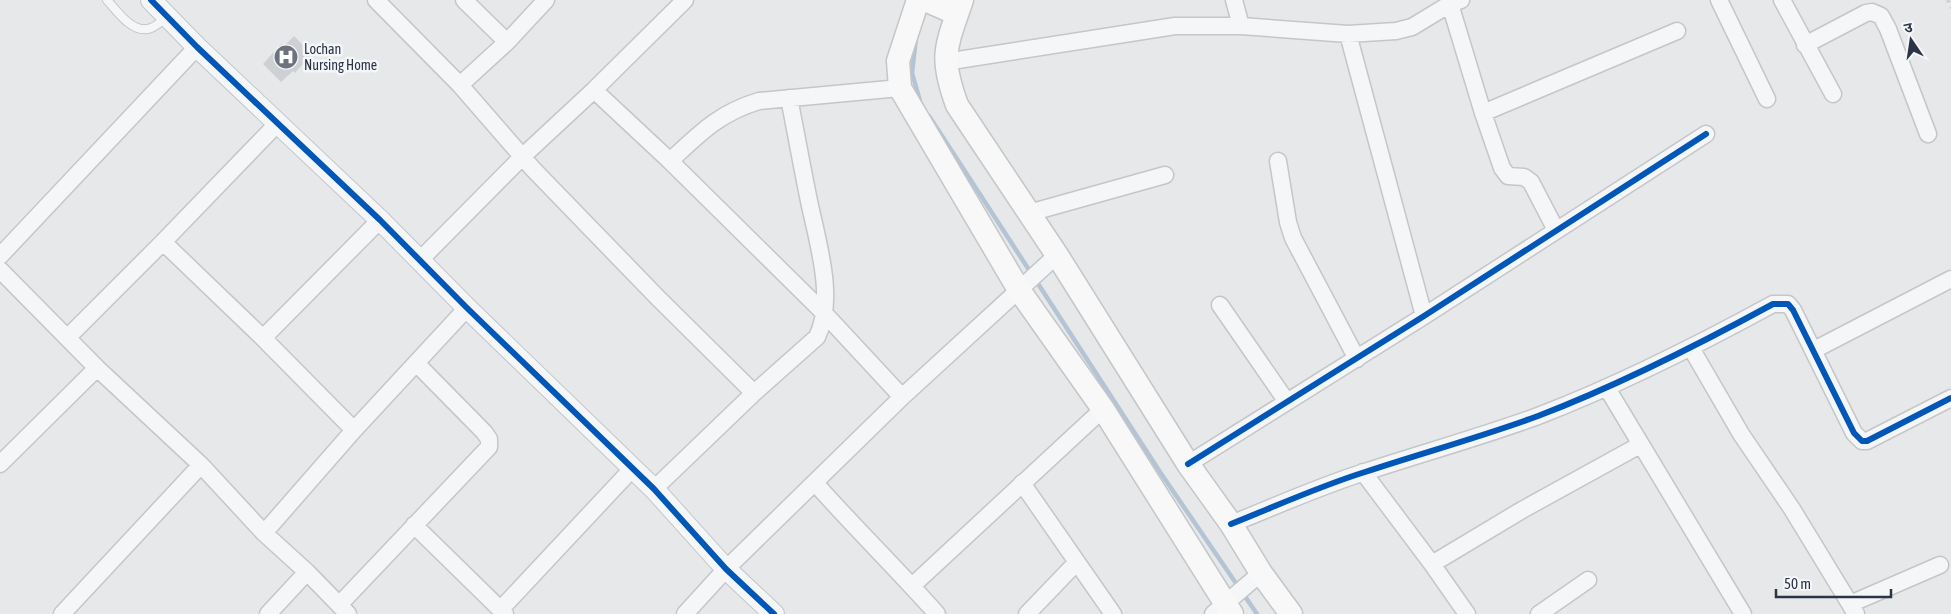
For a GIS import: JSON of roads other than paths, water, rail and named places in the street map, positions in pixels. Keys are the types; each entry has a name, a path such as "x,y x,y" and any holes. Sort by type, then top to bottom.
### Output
{"main road":[{"path":"918,0 898,61 900,88 1103,409 1225,607"},
{"path":"925,0 955,8 947,42 945,62 948,82 957,105 1028,213 1053,259 1188,464 1231,524 1256,577 1290,614"}],"street":[{"path":"151,0 277,124 380,220 654,489 726,569 774,614"},
{"path":"376,0 460,85 523,156 658,298 754,393"},
{"path":"464,0 507,42"},
{"path":"460,85 507,42 546,0"},
{"path":"420,260 523,156 594,90 685,0"},
{"path":"1234,0 1241,26"},
{"path":"1719,0 1767,99"},
{"path":"1782,0 1833,94"},
{"path":"945,62 1175,26 1241,26 1348,34 1404,29 1419,23 1455,2 1483,113 1502,168 1508,176 1524,176 1531,182 1556,230"},
{"path":"1805,45 1866,13 1872,12 1881,16 1897,50 1928,134"},
{"path":"1483,113 1677,31"},
{"path":"1348,34 1424,316"},
{"path":"0,256 197,47"},
{"path":"670,161 712,122 730,112 760,101 900,88"},
{"path":"594,90 670,161 824,312 902,398"},
{"path":"654,489 754,393 817,337 822,326 824,312 823,272 789,98"},
{"path":"68,337 277,124"},
{"path":"1188,464 1357,359 1706,134"},
{"path":"1278,161 1292,238 1357,359"},
{"path":"1028,213 1165,175"},
{"path":"263,338 380,220"},
{"path":"163,242 263,338 354,430"},
{"path":"686,614 726,569 816,484 902,398 1053,259"},
{"path":"0,270 97,368 201,465 264,533 307,572 343,610 414,524 489,447 484,432 416,363"},
{"path":"1814,350 1951,279"},
{"path":"1231,524 1363,472 1482,435 1537,416 1607,388 1691,348 1773,304 1788,304 1793,310 1854,432 1862,441 1867,441 1951,398"},
{"path":"1220,305 1287,402"},
{"path":"264,533 354,430 468,308"},
{"path":"1691,348 1742,434 1792,509 1853,609 1940,565"},
{"path":"0,464 97,368"},
{"path":"1607,388 1743,614"},
{"path":"912,586 1103,409"},
{"path":"1432,564 1522,510 1640,444"},
{"path":"62,614 201,465"},
{"path":"414,524 502,612 632,469"},
{"path":"1363,472 1467,614"},
{"path":"1022,483 1113,614"},
{"path":"816,484 852,525 937,614"},
{"path":"1028,614 1076,563"},
{"path":"268,614 307,572"},
{"path":"1225,607 1256,577"},
{"path":"1539,614 1588,580"}],"lane":[{"path":"107,0 134,27 142,30 150,28 168,17"}],"waterway":[{"path":"916,38 912,73 920,101"},
{"path":"929,116 1031,273"},
{"path":"1035,279 1160,472 1257,614"}],"railway":[{"path":"1948,0 1951,8"}],"place":[{"name":"Lochan Nursing Home","path":"286,57"}]}
